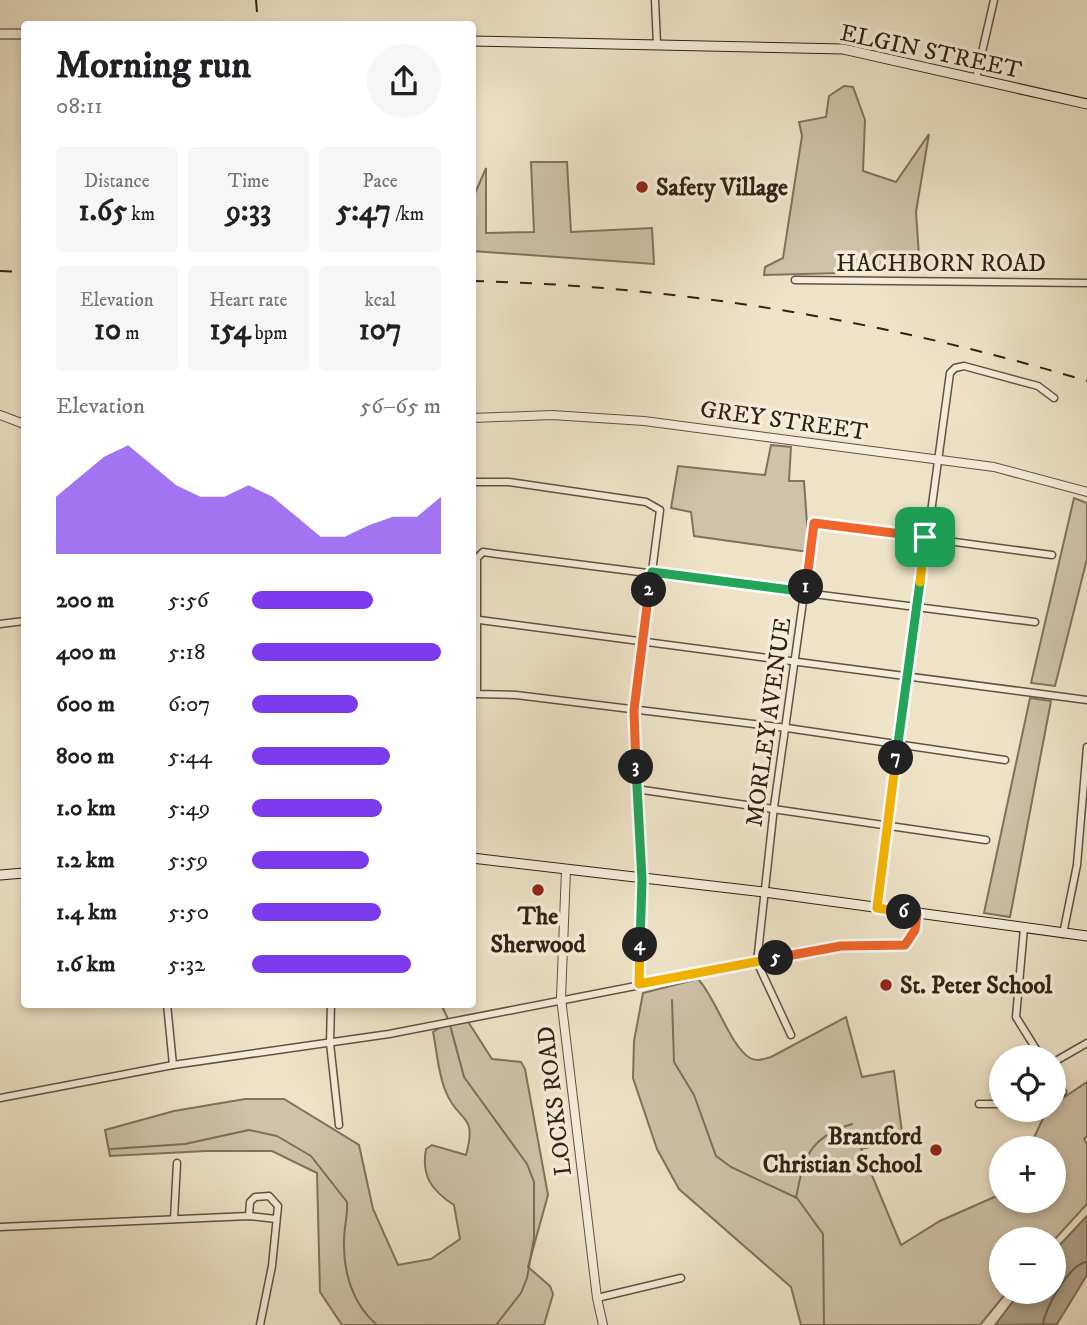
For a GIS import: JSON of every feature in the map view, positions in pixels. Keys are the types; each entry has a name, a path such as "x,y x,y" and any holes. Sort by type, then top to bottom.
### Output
{"main road":[{"path":"0,34 21,34"},
{"name":"ELGIN STREET","path":"476,41 843,49 1087,104"},
{"path":"476,859 764,892 1087,936"},
{"path":"0,876 21,873"}],"street":[{"path":"655,0 657,44"},
{"path":"976,78 994,0"},
{"name":"HACHBORN ROAD","path":"795,280 1087,283"},
{"path":"877,908 925,537 940,459 948,379 955,368 964,366 1038,386 1054,398"},
{"path":"0,415 21,423"},
{"name":"GREY STREET","path":"476,418 552,415 625,419 1012,470 1087,492"},
{"path":"476,482 509,482 646,502 658,507 660,513 634,710 642,880 639,984"},
{"name":"MORLEY AVENUE","path":"757,962 774,807 814,523 925,537"},
{"path":"925,537 1052,555"},
{"path":"476,588 477,558 483,552 1035,622"},
{"path":"476,619 1087,700"},
{"path":"0,624 21,621"},
{"path":"476,656 477,694 516,695 787,728 1005,760"},
{"path":"1063,934 1084,815 1087,747"},
{"path":"636,789 986,840"},
{"name":"LOCKS ROAD","path":"566,870 561,998 597,1298 603,1325"},
{"path":"0,1098 173,1065 330,1043 841,946 905,945 915,930 917,914"},
{"path":"1024,928 1016,1017 1034,1045"},
{"path":"757,962 791,1035"},
{"path":"167,1008 173,1065"},
{"path":"331,1008 330,1043 340,1125"},
{"path":"1066,1055 1087,1043"},
{"path":"979,1104 989,1104"},
{"path":"174,1219 177,1163"},
{"path":"249,1216 250,1202 262,1195 275,1200 279,1213 260,1325"},
{"path":"0,1227 249,1216 276,1219"},
{"path":"597,1298 681,1279"}],"shaded area":[{"path":"844,86 853,87 865,120 863,171 896,182 929,134 916,212 920,271 764,275 765,267 783,258 802,136 799,122 826,117 829,96"},
{"path":"531,162 567,162 571,232 652,228 654,264 476,251 476,191 486,168 486,233 534,232"},
{"path":"771,445 791,447 789,481 804,481 809,552 694,536 691,512 671,508 678,466 765,475"},
{"path":"1074,498 1087,503 1087,559 1055,686 1031,683"},
{"path":"1030,698 1051,701 1010,917 984,913"},
{"path":"698,979 736,1043 750,1058 758,1060 771,1057 846,1017 862,1077 894,1071 903,1140 861,1149 901,1245 940,1221 989,1199 989,1213 1066,1213 1066,1136 1035,1136 1041,1122 1066,1122 1066,1096 1087,1082 1087,1136 1084,1139 1087,1144 1087,1204 1066,1227 989,1227 989,1304 997,1304 980,1325 801,1325 791,1287 679,1189 657,1149 633,1078 634,1041 643,993"},
{"path":"467,1020 492,1059 521,1062 525,1069 548,1195 528,1267 550,1286 553,1294 544,1325 342,1325 320,1292 317,1173 272,1151 110,1156 105,1130 174,1111 245,1099 284,1099 359,1145 373,1209 398,1265 431,1259 460,1239 454,1205 434,1188 427,1175 426,1149 432,1145 466,1155 470,1131 443,1085 433,1032 449,1022"}],"water":[{"path":"1087,1216 1087,1275 1057,1324 995,1325 1011,1304 1066,1304 1066,1238"}],"waterway":[{"path":"672,1000 674,1062 694,1095 716,1156 731,1167 797,1198 823,1234 824,1325"},
{"path":"443,1008 448,1019"},
{"path":"450,1025 464,1077 527,1164 534,1182 534,1238 527,1278 521,1293 496,1325"},
{"path":"796,1198 802,1171 811,1150 827,1135 852,1124"},
{"path":"111,1149 185,1144 249,1130 277,1136 311,1156 347,1202 345,1264 356,1298 377,1325"}],"railway":[{"path":"256,0 258,21"},
{"path":"0,271 21,272"},
{"path":"476,281 628,290 783,310 936,341 1087,381"}],"place":[{"name":"Safety Village","path":"642,187"},
{"name":"The Sherwood","path":"538,890"},
{"name":"St. Peter School","path":"886,985"},
{"name":"Brantford Christian School","path":"936,1150"}],"route":[{"path":"814,523 925,537 877,908 917,914 912,938 900,946 841,946 639,984 642,880 634,710 652,572 806,592 814,523"}]}
